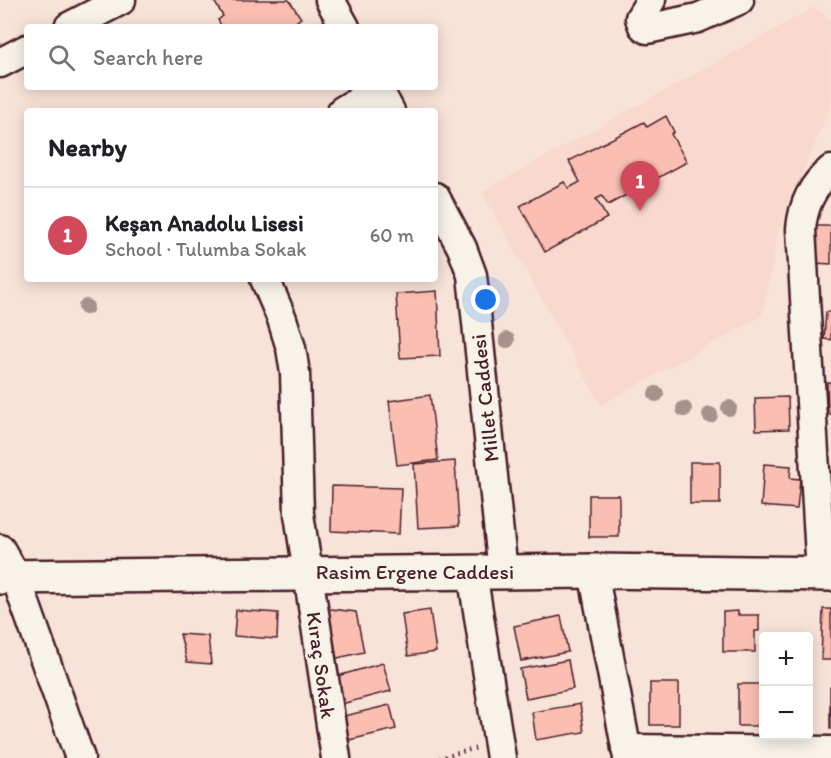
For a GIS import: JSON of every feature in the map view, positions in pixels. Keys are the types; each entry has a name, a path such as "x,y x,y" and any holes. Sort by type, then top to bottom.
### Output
{"main road":[{"name":"Rasim Ergene Caddesi","path":"5,567 307,573 593,571 826,574"}],"street":[{"path":"75,24 121,0"},
{"path":"330,0 343,24"},
{"path":"651,0 640,18 647,29 698,18 739,0"},
{"path":"0,63 24,51"},
{"path":"350,108 382,96"},
{"path":"826,574 820,363 802,220 810,194 822,177 831,170"},
{"name":"Millet Caddesi","path":"438,203 462,248 472,275 487,572 500,750"},
{"name":"Kıraç Sokak","path":"266,282 291,348 297,402 299,513 336,758"},
{"path":"5,567 80,758"},
{"path":"593,571 627,753 831,751"}],"path":[{"path":"439,758 500,750"}],"shaded area":[{"path":"815,7 831,22 831,105 779,230 762,316 601,405 482,192"}],"building":[{"path":"289,0 301,18 297,21 299,24 220,24 218,20 223,16 214,1"},
{"path":"666,116 674,132 671,134 687,162 608,205 602,196 596,199 607,218 545,252 520,206 564,182 569,188 580,182 569,161 644,122 647,127"},
{"path":"816,226 831,226 831,264 814,263"},
{"path":"437,291 440,356 400,358 396,294"},
{"path":"826,312 831,312 831,340 824,339"},
{"path":"827,382 831,382 831,414 828,414"},
{"path":"430,395 438,460 397,465 389,401"},
{"path":"788,397 789,429 756,430 755,398"},
{"path":"455,461 459,526 418,528 414,464"},
{"path":"690,462 720,462 720,504 690,504"},
{"path":"764,464 791,466 790,478 800,479 797,509 761,506"},
{"path":"332,486 401,488 399,534 331,531"},
{"path":"589,495 619,495 619,537 589,537"},
{"path":"322,608 356,612 364,652 333,659"},
{"path":"823,609 831,609 831,660 821,660"},
{"path":"236,610 278,613 277,639 234,636"},
{"path":"430,610 436,652 408,656 402,614"},
{"path":"738,611 738,615 759,615 759,631 755,631 755,652 723,652 723,612"},
{"path":"561,616 568,652 521,661 514,626"},
{"path":"180,634 208,636 211,664 187,662"},
{"path":"568,660 573,689 526,698 520,669"},
{"path":"383,663 391,691 341,704 334,677"},
{"path":"650,683 679,683 679,725 650,725"},
{"path":"738,684 759,684 759,726 738,726"},
{"path":"831,687 831,729 830,729"},
{"path":"580,704 584,732 536,740 532,712"},
{"path":"390,705 396,729 349,740 344,716"}],"place":[{"name":"Keşan Anadolu Lisesi","path":"640,211"}]}
